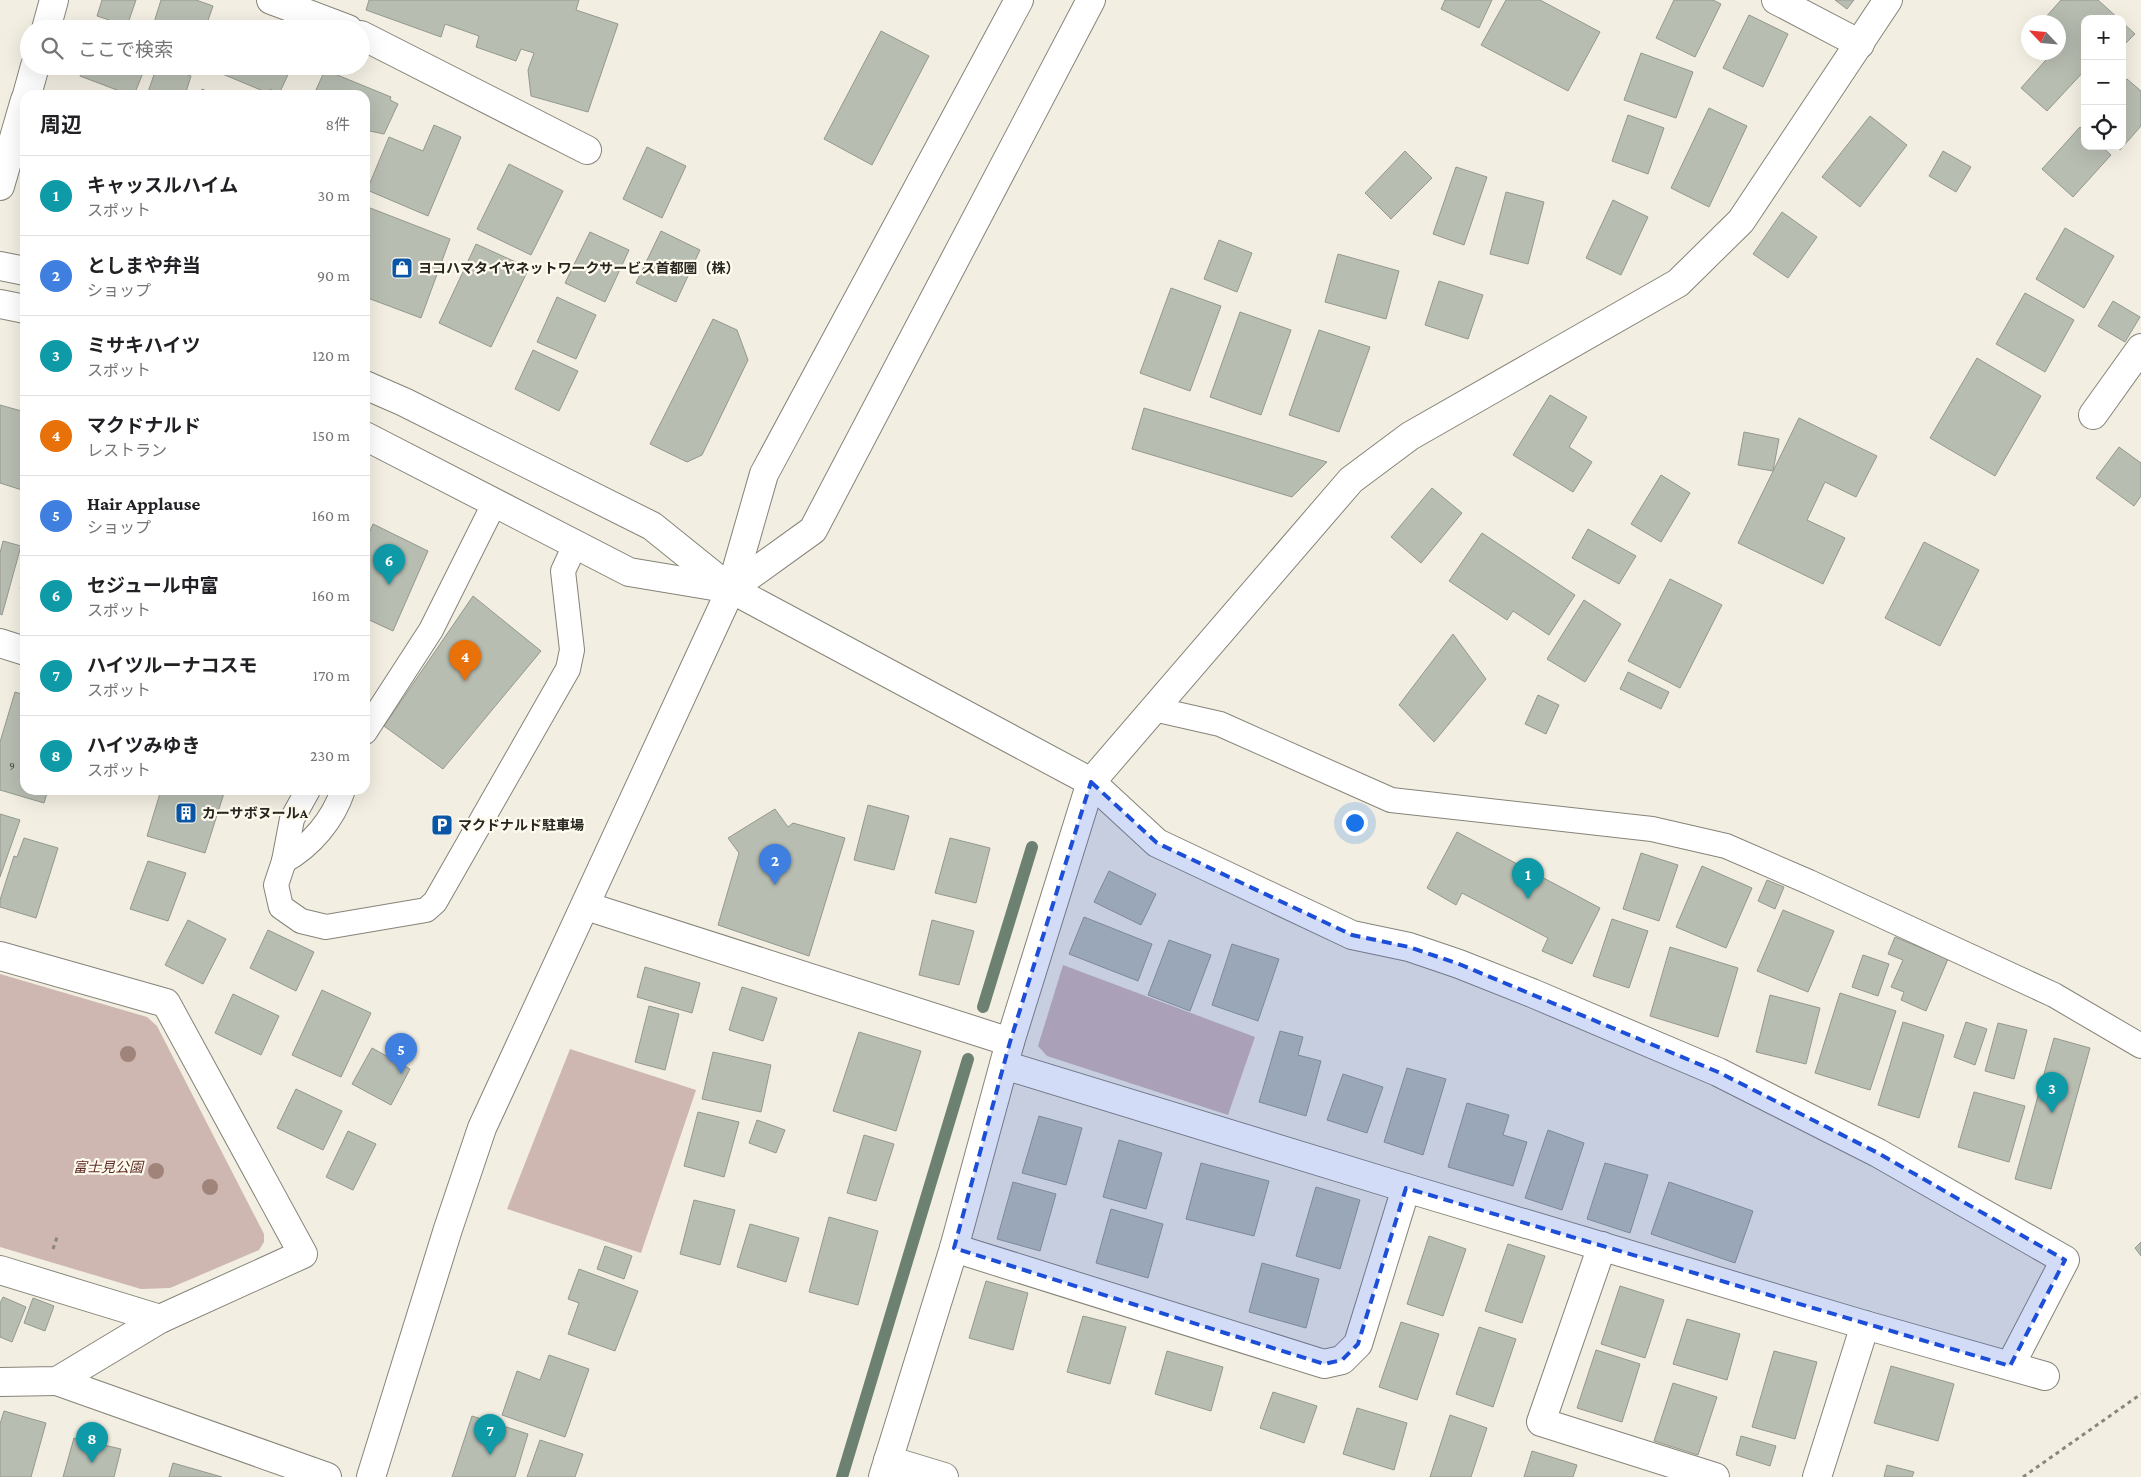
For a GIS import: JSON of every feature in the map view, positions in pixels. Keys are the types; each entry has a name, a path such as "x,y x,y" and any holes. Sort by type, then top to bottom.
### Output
{"street":[{"path":"48,20 54,0"},
{"path":"271,0 324,20"},
{"path":"371,1477 448,1229 482,1128 731,589 764,474 1019,0"},
{"path":"370,439 494,504 630,572 731,589 813,530 1091,0"},
{"path":"1776,0 1860,44"},
{"path":"944,1477 886,1469 954,1248 1007,1054 1091,782 1350,480 1410,436 1678,283 1741,221 1888,0"},
{"path":"370,40 587,150"},
{"path":"28,90 32,75"},
{"path":"0,186 20,117"},
{"path":"0,266 20,270"},
{"path":"0,304 20,308"},
{"path":"2093,415 2141,348"},
{"path":"370,387 404,402 652,526 731,589 1091,782 1157,843 1352,935 1409,947 1459,964 1532,992 1718,1072 1878,1152 2065,1260 2010,1366"},
{"path":"0,643 20,649"},
{"path":"586,906 1007,1054 1406,1188 1865,1326 2045,1376"},
{"path":"0,956 166,1003 303,1254 160,1319 57,1381"},
{"path":"954,1248 1324,1364 1342,1360 1358,1344 1406,1188"},
{"path":"1602,1246 1541,1422 1715,1477"},
{"path":"0,1270 160,1319"},
{"path":"1817,1477 1865,1326"},
{"path":"0,1382 57,1381 327,1477"}],"lane":[{"path":"370,724 431,630 494,504"},
{"path":"305,795 292,819 284,861 276,885 281,907 301,921 326,927 426,910 435,902 568,669 572,650 563,571 574,545"},
{"path":"1154,709 1220,724 1391,800 1652,829 1726,846 1809,882 2054,995 2141,1046"},
{"path":"284,861 303,848 328,822 341,795"}],"path":[{"path":"2023,1477 2141,1394"}],"highlighted area":[{"path":"1091,782 1157,843 1352,935 1409,947 1459,964 1718,1072 1878,1153 2065,1260 2010,1366 1406,1188 1358,1344 1342,1360 1324,1364 954,1248 1010,1042"}],"green space":[{"path":"1063,965 1255,1037 1228,1115 1047,1056 1038,1046"},
{"name":"富士見公園","path":"0,974 147,1017 157,1026 264,1234 264,1242 259,1250 170,1288 141,1289 0,1247"},
{"path":"570,1049 696,1090 641,1253 507,1209"}],"building":[{"path":"102,0 136,0 129,20 109,20 97,16"},
{"path":"161,0 196,0 213,6 208,20 155,20"},
{"path":"369,0 579,0 576,10 618,24 588,112 531,96 528,70 534,53 521,49 516,61 476,47 479,36 445,24 441,37 366,10"},
{"path":"1445,0 1492,0 1479,28 1441,9"},
{"path":"1506,0 1540,0 1600,32 1568,91 1481,45"},
{"path":"1674,0 1713,0 1721,4 1695,57 1656,38"},
{"path":"1835,0 1854,0 1847,9"},
{"path":"2061,0 2098,0 2115,15 2081,15 2081,74 2047,111 2021,88 2046,60 2066,60 2066,15 2048,15"},
{"path":"1749,15 1788,34 1763,87 1723,68"},
{"path":"2126,26 2135,34 2126,43"},
{"path":"881,31 929,56 872,165 824,139"},
{"path":"1641,53 1693,72 1676,118 1624,100"},
{"path":"142,75 136,90 117,90 80,76"},
{"path":"154,75 191,76 187,90 149,90"},
{"path":"225,75 288,75 281,90 261,90"},
{"path":"323,75 337,75 391,97 390,100 398,104 384,134 370,131 370,90 316,90"},
{"path":"2127,79 2141,91 2141,126 2126,143 2126,105"},
{"path":"1709,108 1747,126 1709,207 1671,188"},
{"path":"1628,115 1664,128 1648,174 1612,161"},
{"path":"1870,116 1907,145 1860,207 1822,177"},
{"path":"434,125 461,137 428,216 370,191 370,183 389,137 423,151"},
{"path":"2080,127 2081,150 2105,150 2111,155 2073,197 2042,169"},
{"path":"647,147 686,166 662,218 623,199"},
{"path":"1405,151 1432,178 1391,219 1365,193"},
{"path":"1943,151 1971,167 1956,192 1929,176"},
{"path":"509,164 563,191 531,255 477,229"},
{"path":"1456,167 1487,177 1464,245 1433,234"},
{"path":"1506,192 1544,202 1528,264 1490,254"},
{"path":"1613,200 1648,217 1621,275 1586,258"},
{"name":"ヨコハマタイヤネットワークサービス首都圏（株）","path":"370,208 450,239 421,318 370,299"},
{"path":"1782,212 1817,237 1788,278 1753,254"},
{"path":"2065,228 2114,256 2084,308 2036,279"},
{"path":"661,231 700,250 676,302 636,283"},
{"path":"590,232 629,250 605,302 565,283"},
{"path":"1219,240 1252,253 1237,292 1204,279"},
{"path":"476,244 529,268 491,347 439,323"},
{"path":"1338,254 1399,271 1386,319 1325,302"},
{"path":"1439,281 1483,295 1468,339 1425,325"},
{"path":"1171,288 1221,306 1190,391 1140,373"},
{"path":"2025,293 2074,320 2045,372 1996,344"},
{"path":"557,297 596,315 576,359 537,342"},
{"path":"2113,301 2140,317 2125,342 2098,326"},
{"path":"1240,312 1291,330 1261,415 1210,397"},
{"path":"713,319 737,330 748,360 702,455 687,462 650,444"},
{"path":"1319,330 1370,347 1339,432 1289,415"},
{"path":"533,350 578,371 559,411 515,389"},
{"path":"1977,358 2041,396 1995,476 1930,438"},
{"path":"1550,395 1587,417 1569,447 1592,462 1573,492 1513,455"},
{"path":"0,405 20,411 20,489 0,483"},
{"path":"1144,408 1327,462 1292,497 1132,449"},
{"path":"1799,418 1877,456 1856,497 1825,482 1807,520 1845,538 1823,584 1738,543"},
{"path":"1744,432 1779,439 1773,471 1738,465"},
{"path":"2119,447 2141,463 2141,496 2134,506 2096,478"},
{"path":"1661,475 1690,493 1661,542 1631,524"},
{"path":"1432,488 1462,513 1421,563 1391,537"},
{"path":"373,524 428,551 393,631 370,620 370,531"},
{"path":"1588,529 1636,556 1619,584 1572,558"},
{"path":"1482,533 1575,595 1549,635 1513,611 1507,620 1449,581"},
{"path":"3,541 20,546 2,615 0,614 0,553"},
{"path":"1924,542 1979,570 1940,646 1885,618"},
{"path":"1670,579 1722,605 1680,688 1628,661"},
{"path":"473,596 541,651 443,769 384,726"},
{"path":"1584,600 1621,624 1585,682 1547,659"},
{"path":"1453,634 1486,679 1434,742 1399,705"},
{"path":"1628,672 1669,692 1661,709 1620,689"},
{"path":"15,692 20,694 20,795 46,795 44,803 0,790 0,742"},
{"path":"1538,695 1559,705 1546,734 1525,724"},
{"name":"カーサボヌールA","path":"159,795 223,795 205,853 147,836"},
{"path":"868,805 909,816 894,870 854,860"},
{"path":"775,809 788,827 793,823 845,838 809,956 718,925 739,853 728,838"},
{"path":"0,814 20,820 0,877"},
{"path":"1457,832 1600,908 1572,964 1542,951 1548,938 1462,893 1456,905 1427,888"},
{"path":"24,838 58,848 36,918 0,907 0,900 14,856 17,857"},
{"path":"950,838 990,848 976,903 935,893"},
{"path":"1641,853 1678,865 1659,921 1623,909"},
{"path":"148,861 186,873 168,921 130,909"},
{"path":"1702,866 1752,888 1726,948 1676,927"},
{"path":"1109,871 1156,894 1141,925 1094,902"},
{"path":"1767,880 1784,887 1775,909 1758,901"},
{"path":"1783,910 1834,931 1808,992 1757,971"},
{"path":"1084,917 1152,944 1138,981 1069,954"},
{"path":"1612,919 1648,931 1629,988 1593,976"},
{"path":"188,920 226,939 203,984 165,965"},
{"path":"932,920 974,931 959,985 919,975"},
{"path":"268,930 314,952 296,991 250,968"},
{"path":"1895,937 1948,959 1926,1011 1901,1000 1904,992 1891,987 1903,960 1888,954"},
{"path":"1169,940 1211,955 1190,1011 1148,995"},
{"path":"1232,944 1279,959 1258,1021 1212,1005"},
{"path":"1670,947 1738,968 1718,1037 1650,1016"},
{"path":"1863,955 1889,964 1878,996 1852,987"},
{"path":"645,967 700,983 692,1013 637,997"},
{"path":"742,987 777,998 763,1041 729,1030"},
{"path":"322,990 371,1013 341,1077 292,1055"},
{"path":"1840,993 1896,1011 1870,1090 1815,1073"},
{"path":"233,994 279,1016 261,1055 215,1033"},
{"path":"1770,995 1820,1008 1806,1064 1756,1052"},
{"path":"649,1006 679,1014 665,1070 635,1062"},
{"path":"1903,1022 1944,1035 1919,1118 1878,1105"},
{"path":"1966,1022 1987,1029 1975,1065 1954,1057"},
{"path":"1998,1023 2027,1030 2014,1079 1985,1071"},
{"path":"1280,1031 1303,1037 1298,1055 1321,1061 1306,1116 1259,1102"},
{"path":"859,1032 921,1051 896,1131 833,1111"},
{"path":"2054,1038 2090,1048 2051,1189 2015,1179"},
{"path":"372,1048 410,1069 391,1105 352,1084"},
{"path":"713,1052 771,1065 761,1112 702,1099"},
{"path":"1407,1068 1446,1079 1423,1155 1384,1142"},
{"path":"1343,1074 1383,1087 1367,1133 1327,1120"},
{"path":"296,1089 342,1111 323,1150 277,1128"},
{"path":"1974,1092 2025,1106 2009,1162 1958,1147"},
{"path":"1467,1103 1509,1115 1503,1135 1527,1142 1513,1186 1448,1167"},
{"path":"698,1112 739,1122 724,1177 684,1166"},
{"path":"1039,1116 1082,1128 1066,1185 1022,1173"},
{"path":"757,1120 785,1130 776,1153 749,1143"},
{"path":"1548,1130 1584,1143 1562,1210 1525,1198"},
{"path":"348,1131 376,1144 353,1190 326,1177"},
{"path":"864,1135 894,1144 876,1201 847,1193"},
{"path":"1119,1140 1162,1153 1146,1209 1103,1197"},
{"path":"1201,1163 1269,1181 1254,1236 1186,1219"},
{"path":"1605,1163 1648,1175 1630,1233 1587,1219"},
{"path":"1013,1182 1056,1194 1040,1251 997,1239"},
{"path":"1669,1182 1753,1211 1735,1263 1651,1234"},
{"path":"1316,1187 1360,1200 1340,1269 1296,1256"},
{"path":"694,1200 735,1210 720,1265 680,1254"},
{"path":"1111,1209 1163,1224 1148,1278 1096,1263"},
{"path":"829,1217 878,1231 858,1305 809,1292"},
{"path":"750,1224 799,1238 786,1282 737,1267"},
{"path":"1429,1236 1466,1249 1443,1316 1407,1304"},
{"path":"2141,1242 2141,1256 2135,1248"},
{"path":"1508,1244 1545,1256 1522,1323 1485,1311"},
{"path":"605,1246 632,1256 624,1279 597,1269"},
{"path":"1262,1263 1319,1279 1306,1328 1249,1312"},
{"path":"579,1269 638,1291 615,1351 568,1334 579,1303 568,1299"},
{"path":"986,1281 1028,1293 1013,1350 969,1338"},
{"path":"1620,1286 1664,1300 1645,1358 1601,1344"},
{"path":"3,1297 26,1307 12,1342 0,1337 0,1303"},
{"path":"33,1298 54,1306 45,1331 24,1323"},
{"path":"1083,1316 1126,1327 1110,1384 1067,1372"},
{"path":"1687,1319 1740,1334 1727,1380 1673,1364"},
{"path":"1401,1322 1439,1334 1417,1400 1379,1387"},
{"path":"1479,1327 1516,1339 1493,1407 1456,1394"},
{"path":"1596,1350 1640,1364 1622,1422 1577,1408"},
{"path":"1167,1351 1223,1367 1211,1411 1155,1394"},
{"path":"1774,1351 1817,1362 1795,1439 1752,1427"},
{"path":"549,1355 589,1369 565,1437 502,1415 517,1371 540,1380"},
{"path":"1891,1366 1954,1384 1938,1441 1874,1423"},
{"path":"1673,1383 1717,1397 1698,1455 1654,1441"},
{"path":"1273,1392 1317,1406 1304,1443 1260,1428"},
{"path":"1357,1408 1407,1423 1394,1470 1343,1454"},
{"path":"4,1411 46,1423 31,1477 0,1477 0,1424"},
{"path":"1450,1415 1487,1428 1471,1477 1430,1477"},
{"path":"472,1416 528,1434 515,1477 452,1477"},
{"path":"1741,1436 1776,1446 1770,1466 1736,1455"},
{"path":"74,1438 121,1449 114,1477 63,1477"},
{"path":"540,1440 583,1454 575,1477 527,1477"},
{"path":"1532,1451 1577,1465 1573,1477 1524,1477"},
{"path":"173,1463 222,1477 169,1477"},
{"path":"1887,1465 1914,1472 1912,1477 1884,1477"}],"waterway":[{"path":"983,1007 1032,847"},
{"path":"842,1477 968,1059"}],"place":[{"name":"ヨコハマタイヤネットワークサービス首都圏（株）","path":"402,268"},
{"name":"セジュール中富","path":"389,585"},
{"name":"マクドナルド","path":"465,681"},
{"name":"カーサボヌールA","path":"186,813"},
{"name":"マクドナルド駐車場","path":"442,825"},
{"name":"としまや弁当","path":"775,885"},
{"name":"キャッスルハイム","path":"1528,899"},
{"name":"Hair Applause","path":"401,1074"},
{"name":"ミサキハイツ","path":"2052,1113"},
{"name":"ハイツルーナコスモ","path":"490,1455"},
{"name":"ハイツみゆき","path":"92,1463"}]}
